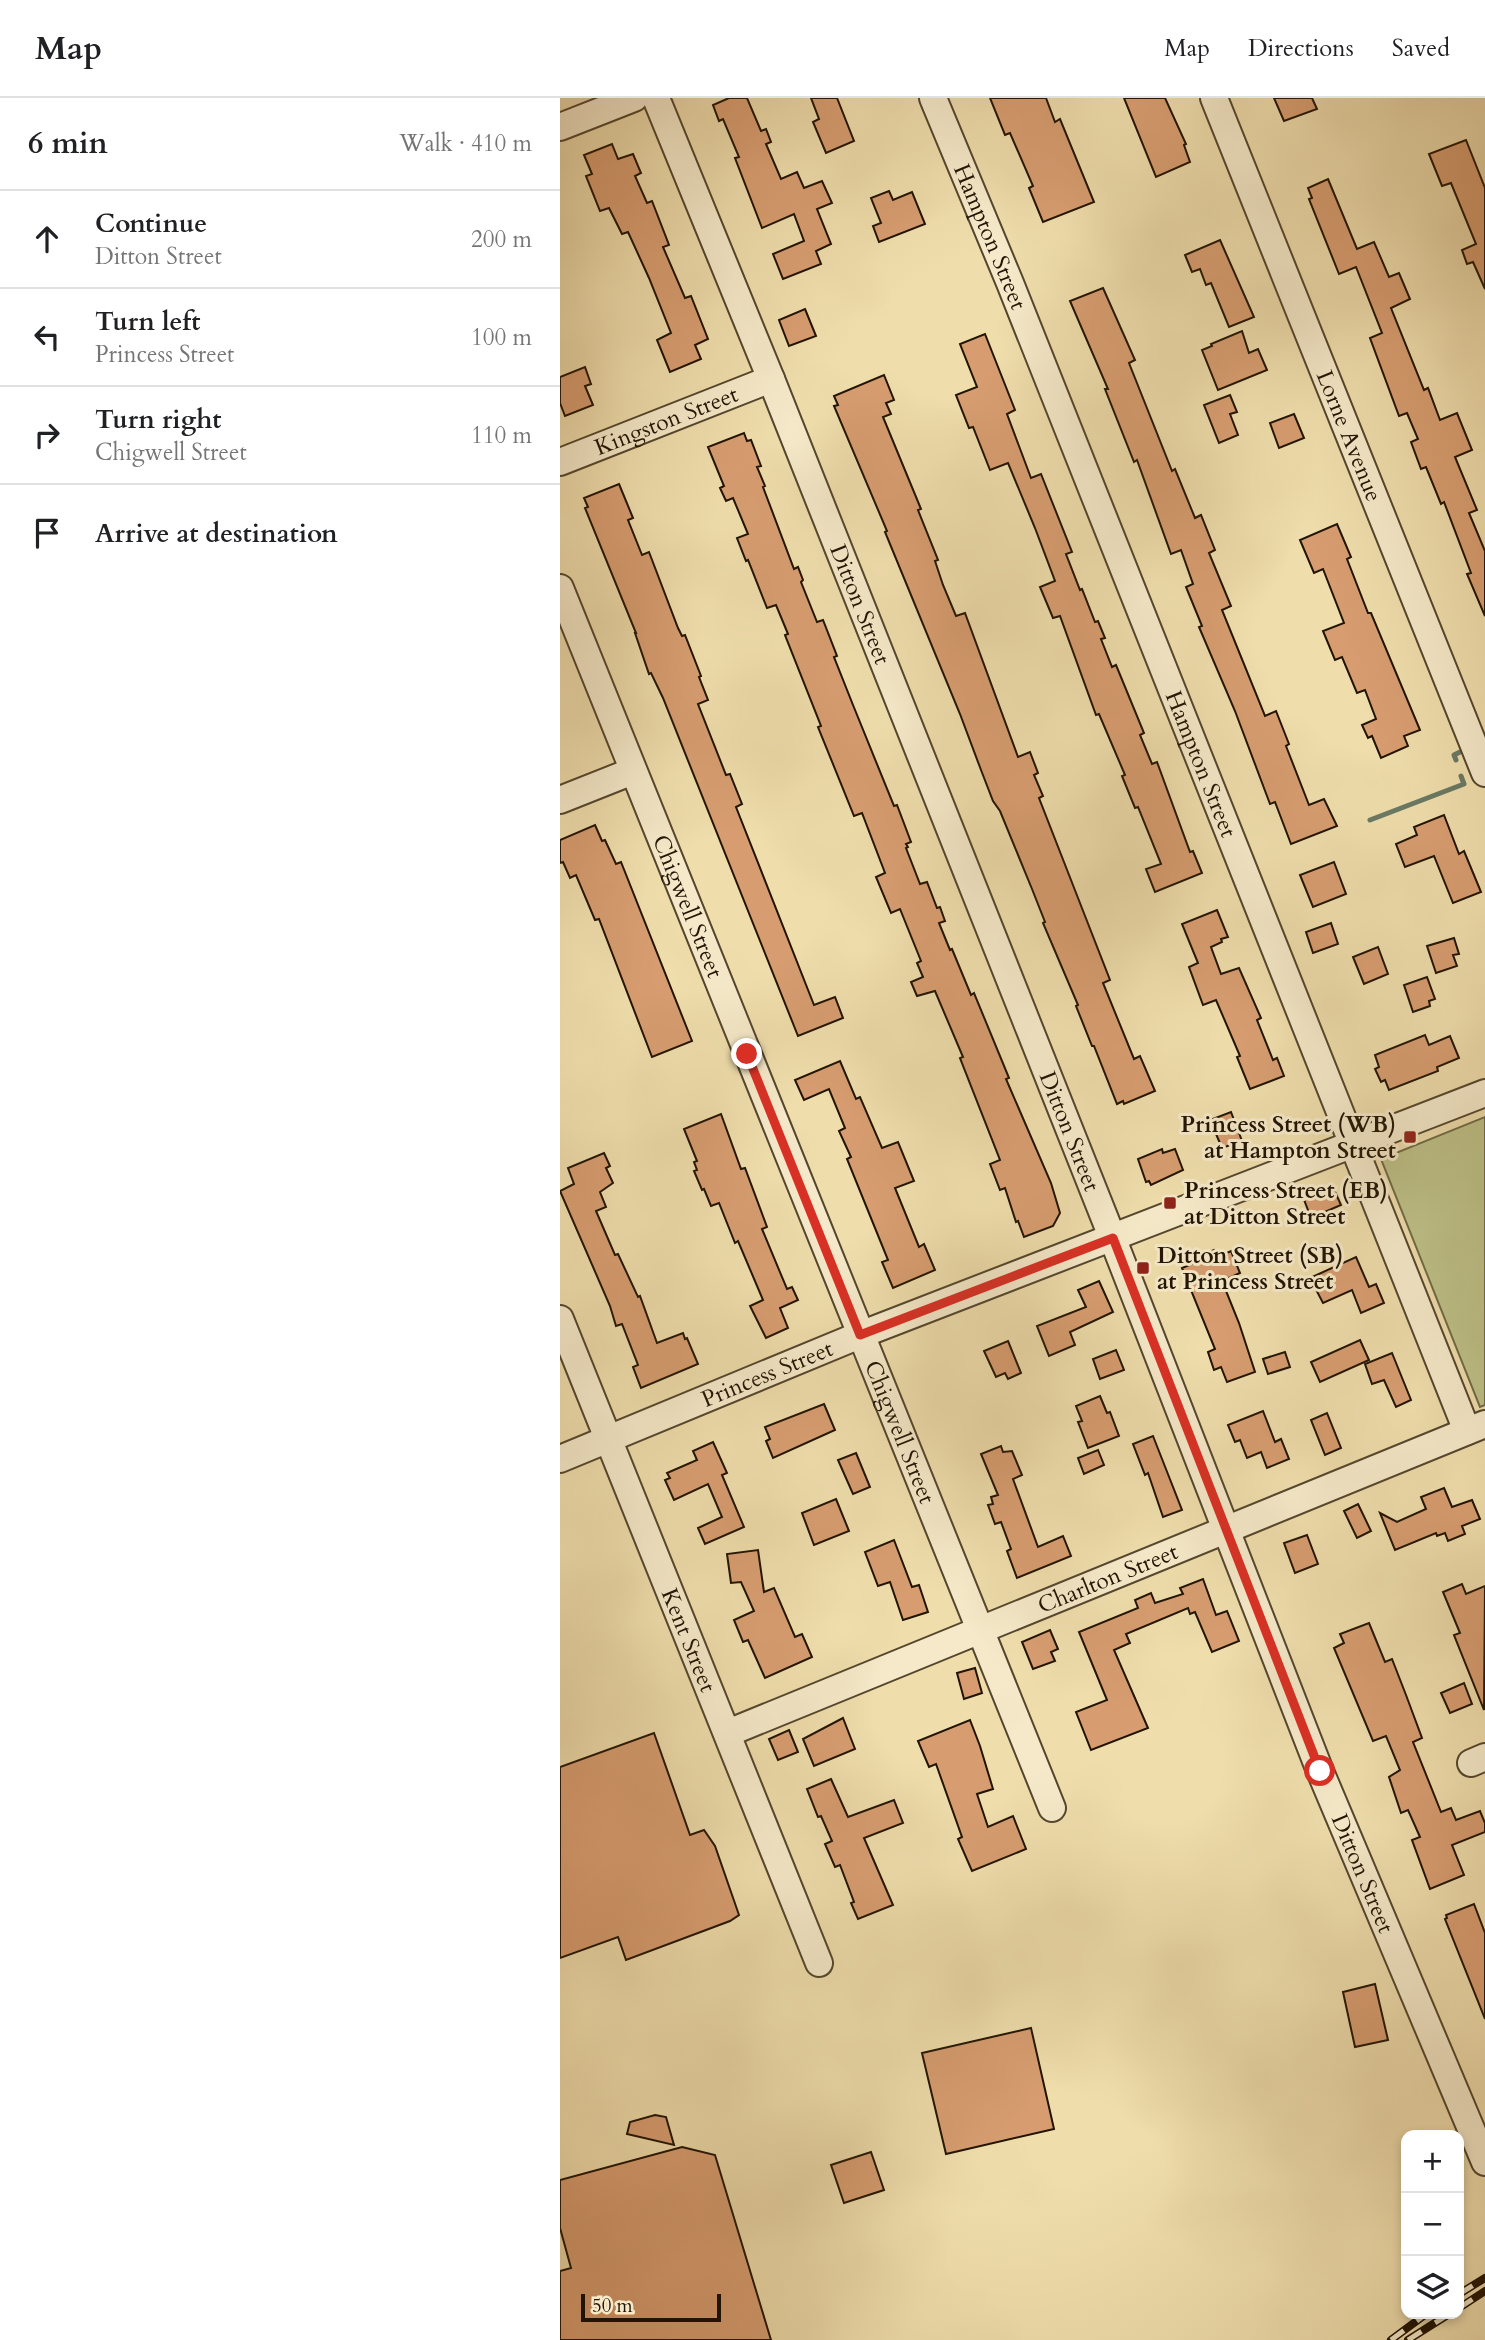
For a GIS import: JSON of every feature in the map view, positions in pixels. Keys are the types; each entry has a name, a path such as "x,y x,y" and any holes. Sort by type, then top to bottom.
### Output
{"street":[{"path":"560,127 634,98"},
{"name":"Ditton Street","path":"656,98 772,379 1113,1238 1320,1771 1485,2162"},
{"name":"Hampton Street","path":"933,98 1016,296 1354,1144 1476,1427"},
{"name":"Lorne Avenue","path":"1214,98 1485,773"},
{"name":"Kingston Street","path":"560,462 772,379"},
{"name":"Chigwell Street","path":"560,587 1052,1808"},
{"path":"560,800 633,771"},
{"name":"Princess Street","path":"560,1459 860,1335 1485,1093"},
{"name":"Kent Street","path":"560,1319 819,1963"},
{"name":"Charlton Street","path":"728,1732 1476,1427"}],"green space":[{"path":"1485,1117 1485,1405 1480,1407 1381,1159"}],"building":[{"path":"729,98 747,98 761,131 766,129 771,142 766,144 781,179 797,172 804,188 822,181 832,203 817,209 831,244 816,251 821,264 783,279 773,254 804,241 794,214 762,228 735,158 739,157 723,119 719,121 713,105"},
{"path":"811,98 837,98 854,141 826,153 813,122 819,119"},
{"path":"990,98 1046,98 1055,122 1060,119 1094,202 1043,222 1029,188 1033,186 1010,133 1005,135"},
{"path":"1124,98 1165,98 1186,144 1184,145 1190,162 1156,177"},
{"path":"1274,98 1312,98 1317,109 1284,121"},
{"path":"1466,140 1485,188 1485,289 1473,262 1467,264 1462,250 1476,244 1451,183 1442,186 1429,154"},
{"path":"612,144 618,159 633,154 641,173 635,176 647,203 652,201 669,245 663,247 685,298 691,296 708,339 695,345 701,359 670,372 657,340 671,333 649,278 628,232 622,234 609,208 600,211 586,176 592,174 584,155"},
{"path":"1328,179 1357,249 1374,242 1389,277 1399,273 1410,299 1391,308 1424,390 1428,388 1440,420 1457,413 1472,450 1455,457 1477,510 1469,513 1485,551 1485,616 1467,574 1471,573 1444,502 1441,504 1426,467 1421,469 1411,442 1418,439 1407,413 1399,416 1370,338 1382,333 1356,267 1339,274 1309,199 1312,198 1308,188"},
{"path":"889,191 893,200 912,192 925,224 879,242 873,226 881,223 871,198"},
{"path":"1220,240 1254,317 1229,327 1211,283 1206,285 1200,269 1192,272 1185,255"},
{"path":"1103,288 1135,360 1129,363 1172,471 1175,469 1195,518 1201,515 1215,550 1209,553 1231,606 1222,610 1265,716 1276,711 1289,744 1286,746 1309,805 1324,799 1337,826 1291,844 1275,802 1270,804 1235,711 1199,627 1202,626 1186,587 1193,584 1181,550 1171,554 1137,460 1134,462 1105,389 1108,389 1070,301"},
{"path":"805,309 816,336 789,346 779,320"},
{"path":"1242,331 1249,353 1258,349 1267,370 1218,390 1202,350"},
{"path":"985,334 1015,410 1007,414 1031,478 1041,474 1072,552 1066,554 1080,590 1082,589 1095,622 1098,621 1105,638 1101,639 1112,667 1116,665 1144,733 1140,735 1152,764 1157,762 1190,852 1193,851 1202,873 1155,892 1146,869 1161,864 1138,807 1135,808 1122,776 1125,775 1099,714 1096,715 1060,616 1053,618 1040,587 1055,581 1035,528 1008,463 990,470 973,427 969,428 956,395 977,387 960,344"},
{"path":"585,367 591,384 585,386 593,405 565,416 560,403 560,377"},
{"path":"884,375 894,400 886,403 891,414 883,417 921,509 918,510 938,560 935,561 943,585 956,616 965,613 1018,757 1030,752 1038,773 1034,775 1043,796 1039,798 1110,980 1103,983 1134,1059 1140,1056 1155,1091 1124,1104 1123,1101 1117,1104 1092,1046 1032,889 1000,811 993,801 885,532 887,531 834,406 838,405 834,396"},
{"path":"1230,395 1237,412 1230,414 1238,435 1219,443 1204,405"},
{"path":"1294,414 1304,438 1279,448 1270,423"},
{"path":"744,433 747,441 751,440 761,466 757,467 765,486 763,487 794,569 798,567 817,622 823,620 853,705 894,806 897,805 911,842 906,844 906,848 920,884 927,882 937,908 940,907 945,921 939,923 971,995 974,993 1009,1078 1006,1079 1051,1183 1060,1213 1053,1226 1024,1237 1005,1188 1000,1190 990,1164 1000,1160 960,1058 963,1057 935,991 917,996 911,982 923,977 917,963 921,961 900,909 891,913 876,877 885,873 862,813 854,816 818,727 821,726 776,605 767,608 737,538 748,534 733,498 726,501 720,488 724,486 708,447"},
{"path":"619,484 633,518 628,520 642,555 649,552 678,628 682,636 685,635 701,676 699,677 708,700 698,704 726,775 730,774 742,804 736,807 814,1005 835,997 843,1018 798,1036 663,698 651,673 649,674 636,633 585,508 588,507 584,498"},
{"path":"1337,524 1351,557 1347,559 1368,613 1371,613 1420,730 1404,736 1408,746 1381,758 1372,736 1368,738 1362,725 1376,719 1365,690 1357,693 1342,657 1335,660 1323,631 1344,623 1323,569 1314,573 1300,540"},
{"path":"1444,815 1459,854 1464,851 1481,892 1453,903 1434,856 1405,867 1396,844 1417,835 1414,827"},
{"path":"595,825 616,864 621,862 692,1041 652,1057 599,919 595,920 576,875 570,878 563,862 560,863 560,840"},
{"path":"1334,862 1346,894 1313,907 1300,875"},
{"path":"1217,910 1228,937 1211,947 1221,974 1239,968 1261,1018 1257,1020 1273,1060 1277,1058 1284,1076 1250,1089 1237,1057 1240,1056 1216,1000 1203,1005 1189,967 1198,963 1182,924"},
{"path":"1331,923 1338,944 1313,953 1306,932"},
{"path":"1454,938 1459,954 1453,955 1457,966 1436,973 1427,946"},
{"path":"1378,947 1388,974 1364,984 1353,957"},
{"path":"1427,977 1435,999 1429,1001 1430,1006 1413,1012 1404,985"},
{"path":"1425,1035 1429,1045 1450,1036 1459,1058 1437,1067 1438,1071 1389,1090 1385,1080 1381,1082 1375,1069 1379,1067 1375,1055"},
{"path":"840,1061 856,1099 860,1097 882,1148 898,1142 914,1181 895,1188 919,1247 924,1244 935,1270 893,1288 882,1262 888,1260 847,1159 851,1157 839,1131 845,1128 829,1089 804,1100 795,1080"},
{"path":"1231,1112 1242,1141 1222,1148 1210,1120"},
{"path":"721,1114 741,1169 745,1168 767,1227 762,1229 787,1289 792,1287 798,1300 780,1308 788,1328 766,1338 750,1306 763,1300 719,1203 711,1206 704,1189 702,1190 694,1171 697,1170 694,1162 697,1161 684,1129"},
{"path":"1162,1149 1163,1153 1175,1149 1183,1170 1151,1185 1149,1181 1146,1182 1138,1159"},
{"path":"604,1153 610,1166 606,1168 613,1183 600,1192 606,1207 596,1211 615,1255 618,1254 638,1297 640,1296 657,1343 683,1333 698,1364 641,1388 633,1367 638,1365 622,1324 616,1326 610,1306 560,1191 574,1184 568,1168"},
{"path":"1332,1185 1341,1205 1311,1218 1303,1197"},
{"path":"1214,1250 1218,1257 1231,1251 1240,1273 1222,1281 1255,1372 1227,1382 1221,1367 1214,1370 1208,1352 1215,1349 1182,1268 1192,1264 1190,1260"},
{"path":"1356,1257 1369,1287 1376,1284 1384,1303 1361,1313 1352,1290 1323,1303 1310,1278"},
{"path":"1099,1281 1113,1312 1070,1332 1075,1345 1049,1356 1037,1326 1086,1307 1078,1290"},
{"path":"1360,1340 1369,1360 1320,1382 1311,1362"},
{"path":"1008,1341 1021,1373 1008,1379 1005,1373 996,1377 984,1351"},
{"path":"1116,1350 1124,1370 1100,1379 1093,1359"},
{"path":"1285,1352 1290,1367 1268,1374 1263,1359"},
{"path":"1392,1353 1411,1400 1396,1407 1384,1380 1372,1384 1365,1364"},
{"path":"1100,1396 1107,1413 1110,1412 1119,1436 1088,1448 1078,1422 1082,1421 1076,1406"},
{"path":"824,1404 835,1430 773,1458 766,1441 770,1439 765,1427"},
{"path":"1263,1411 1275,1442 1281,1439 1289,1459 1267,1468 1261,1452 1247,1458 1240,1440 1235,1442 1228,1425"},
{"path":"1327,1413 1341,1448 1325,1455 1311,1420"},
{"path":"1153,1436 1182,1510 1163,1517 1148,1473 1145,1475 1133,1444"},
{"path":"713,1442 727,1473 722,1475 744,1527 705,1544 698,1528 722,1517 708,1484 674,1500 665,1480 670,1478 667,1473 697,1460 693,1451"},
{"path":"1001,1446 1003,1452 1012,1451 1022,1475 1013,1479 1038,1547 1063,1536 1071,1556 1017,1578 1007,1551 1011,1549 1001,1522 995,1524 988,1505 993,1504 991,1497 998,1495 981,1454"},
{"path":"1098,1450 1104,1465 1084,1474 1078,1458"},
{"path":"856,1453 870,1487 853,1494 838,1460"},
{"path":"1444,1488 1452,1507 1472,1500 1480,1519 1462,1526 1465,1534 1448,1541 1445,1533 1437,1536 1436,1533 1395,1550 1380,1513 1397,1522 1426,1509 1421,1497"},
{"path":"836,1499 849,1531 814,1545 802,1513"},
{"path":"1358,1504 1371,1531 1357,1538 1344,1511"},
{"path":"1307,1535 1318,1564 1295,1573 1284,1543"},
{"path":"894,1540 912,1587 919,1585 928,1612 903,1620 890,1582 878,1586 865,1552"},
{"path":"758,1550 764,1592 774,1588 795,1637 802,1634 812,1657 765,1678 748,1640 743,1642 734,1620 754,1611 741,1582 731,1583 727,1554"},
{"path":"1203,1579 1216,1615 1227,1611 1239,1641 1212,1652 1195,1612 1190,1614 1188,1608 1126,1634 1130,1643 1114,1650 1148,1728 1091,1750 1076,1712 1107,1700 1079,1632 1138,1608 1135,1600 1151,1593 1155,1603 1183,1594 1180,1588"},
{"path":"1462,1584 1466,1594 1485,1586 1484,1710 1454,1635 1460,1633 1443,1592"},
{"path":"1369,1623 1385,1662 1392,1659 1406,1695 1422,1738 1413,1742 1441,1812 1451,1808 1456,1820 1480,1811 1485,1823 1485,1832 1452,1845 1464,1875 1430,1889 1412,1840 1420,1837 1408,1810 1401,1813 1389,1777 1400,1770 1386,1736 1373,1741 1334,1648 1344,1643 1340,1634"},
{"path":"1050,1630 1058,1649 1051,1652 1055,1661 1033,1669 1022,1642"},
{"path":"975,1668 982,1693 964,1699 957,1673"},
{"path":"1464,1683 1472,1704 1450,1713 1441,1693"},
{"path":"843,1718 855,1749 814,1766 803,1739"},
{"path":"970,1720 993,1789 977,1794 988,1827 1013,1816 1026,1849 972,1871 958,1839 962,1837 936,1764 929,1767 918,1741"},
{"path":"789,1730 798,1752 778,1760 769,1739"},
{"path":"654,1733 690,1835 704,1830 715,1846 739,1915 730,1921 626,1960 618,1937 560,1958 560,1767"},
{"path":"831,1779 848,1817 894,1800 903,1823 864,1838 893,1905 858,1919 840,1865 835,1867 825,1844 832,1841 821,1816 818,1817 807,1789"},
{"path":"1474,1904 1485,1933 1485,2019 1445,1919 1446,1915"},
{"path":"1375,1984 1388,2040 1355,2047 1343,1992"},
{"path":"1031,2028 1054,2129 946,2154 922,2053"},
{"path":"655,2115 666,2117 674,2145 627,2134 630,2122"},
{"path":"682,2147 715,2155 771,2340 560,2340 560,2271 571,2268 560,2228 560,2180"},
{"path":"871,2152 884,2190 844,2203 831,2165"}],"waterway":[{"path":"1456,760 1454,755 1460,752"},
{"path":"1370,820 1464,784 1461,776"}],"railway":[{"path":"1464,2291 1485,2278"},
{"path":"1464,2305 1485,2291"},
{"path":"1391,2340 1419,2319"},
{"path":"1408,2340 1441,2319"}],"place":[{"name":"Princess Street (WB) at Hampton Street","path":"1410,1137"},
{"name":"Princess Street (EB) at Ditton Street","path":"1170,1203"},
{"name":"Ditton Street (SB) at Princess Street","path":"1143,1268"}],"route":[{"path":"747,1054 860,1335 1113,1238 1320,1771"}]}
